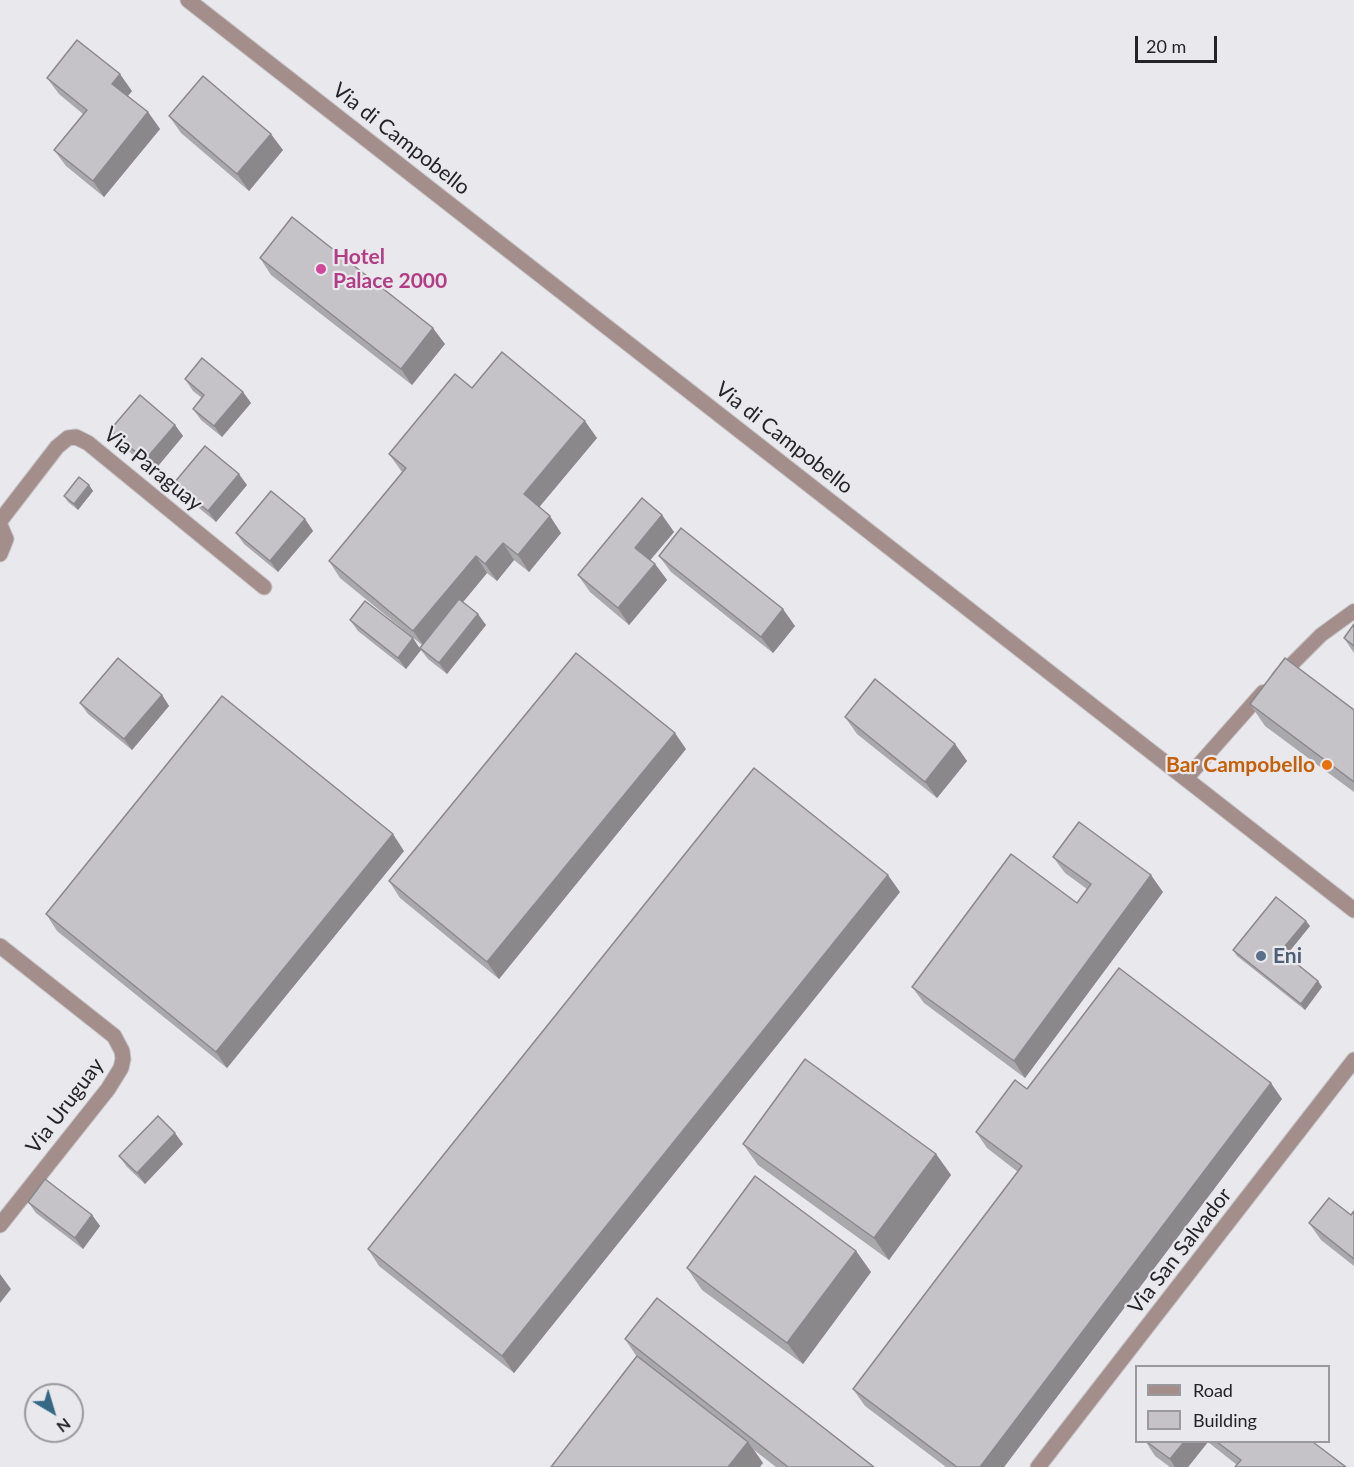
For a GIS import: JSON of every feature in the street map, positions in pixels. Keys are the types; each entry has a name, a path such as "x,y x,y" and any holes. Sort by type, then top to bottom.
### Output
{"street":[{"name":"Via di Campobello","path":"188,0 1354,910"},
{"name":"Via Paraguay","path":"0,554 6,539 0,523 57,447 68,438 76,437 88,443 264,587"},
{"name":"Via Uruguay","path":"0,946 114,1036 122,1051 123,1059 122,1068 108,1089 0,1225"},
{"name":"Via San Salvador","path":"1038,1467 1354,1060"}],"lane":[{"path":"1186,779 1238,718 1321,635 1354,611"}],"building":[{"path":"77,40 120,74 112,84 148,112 93,181 54,150 87,110 47,78"},
{"path":"203,76 271,134 237,174 169,116"},
{"path":"292,217 433,328 401,369 260,258"},
{"path":"502,352 585,421 524,494 550,516 518,555 503,543 485,564 476,556 413,631 329,561 406,468 389,454 455,374 472,388"},
{"path":"202,358 243,392 214,426 193,409 204,395 185,379"},
{"path":"140,395 175,425 145,460 110,430"},
{"path":"205,446 239,474 208,511 174,483"},
{"path":"79,477 89,485 74,504 64,496"},
{"path":"271,491 305,519 270,561 236,533"},
{"path":"642,498 662,515 635,548 655,564 618,608 578,575"},
{"path":"681,528 783,609 761,637 659,556"},
{"path":"459,599 478,614 439,663 420,648"},
{"path":"365,601 413,638 398,658 350,620"},
{"path":"1354,624 1354,646 1344,638"},
{"path":"576,653 675,733 487,962 389,881"},
{"path":"118,658 162,695 124,739 80,703"},
{"path":"1285,658 1354,710 1354,782 1250,704"},
{"path":"875,679 955,744 925,782 845,717"},
{"path":"222,696 393,834 216,1052 46,914"},
{"path":"754,768 888,875 502,1356 368,1249"},
{"path":"1079,822 1151,875 1014,1061 912,987 1011,854 1077,903 1091,884 1053,857"},
{"name":"Eni","path":"1276,897 1306,921 1281,951 1318,981 1301,1004 1233,950"},
{"path":"1119,968 1271,1083 980,1467 957,1467 853,1389 1022,1166 976,1132 1015,1080 1027,1089"},
{"path":"805,1059 936,1154 874,1238 743,1144"},
{"path":"158,1116 175,1133 137,1173 119,1156"},
{"path":"755,1176 856,1251 787,1343 687,1268"},
{"path":"45,1179 92,1215 75,1238 28,1202"},
{"path":"1329,1198 1351,1215 1354,1211 1354,1259 1309,1223"},
{"path":"657,1298 874,1467 788,1467 625,1339"},
{"path":"637,1356 748,1442 728,1467 551,1467"},
{"path":"1148,1443 1183,1443 1170,1459"},
{"path":"1218,1443 1314,1443 1346,1467 1235,1467 1241,1460"}],"place":[{"name":"Hotel Palace 2000","path":"321,269"},
{"name":"Bar Campobello","path":"1327,765"},
{"name":"Eni","path":"1261,956"}]}
